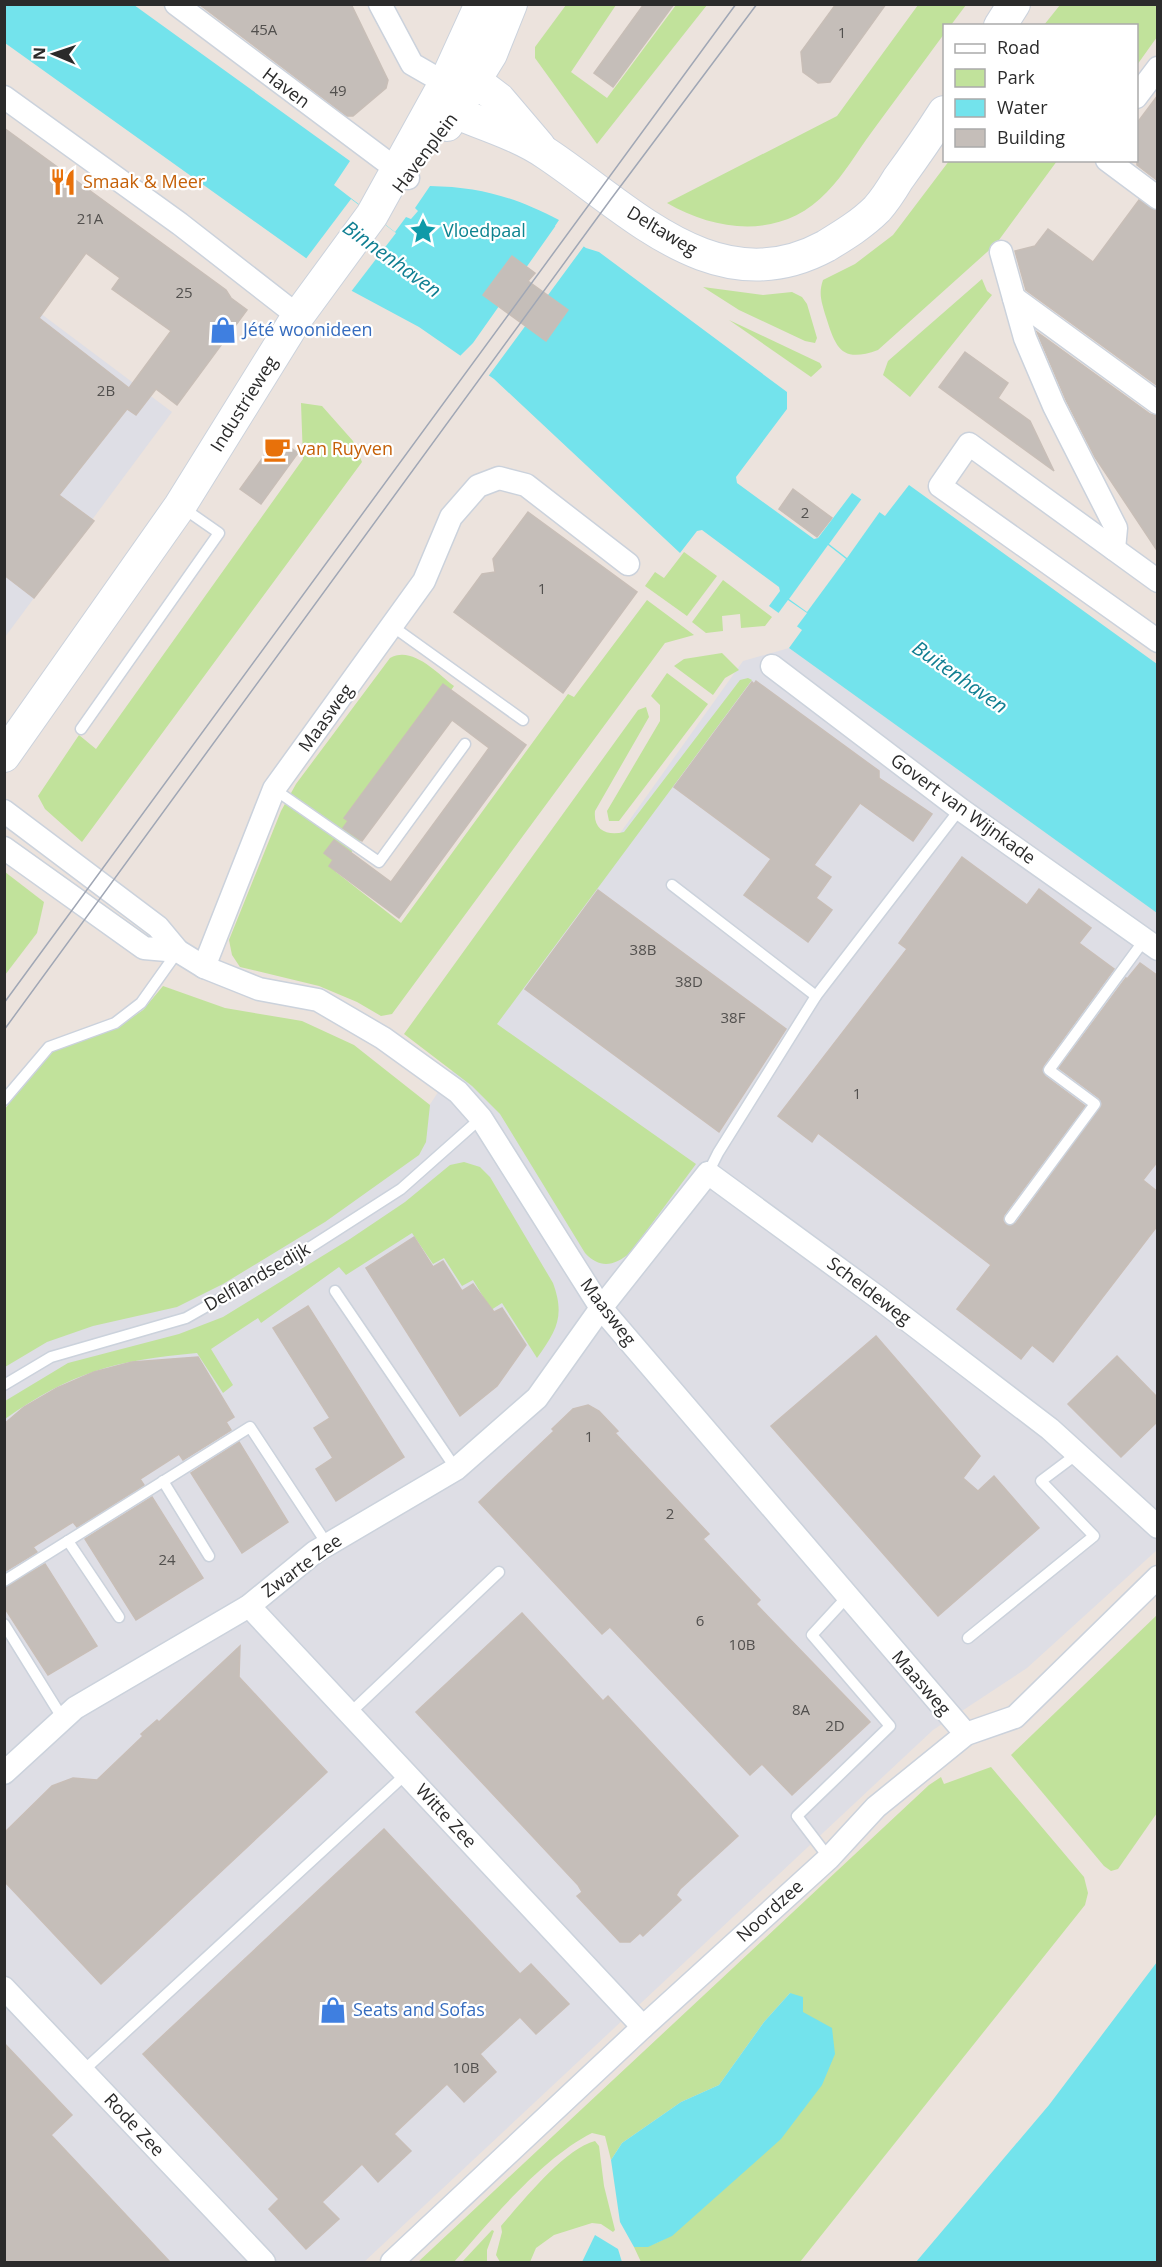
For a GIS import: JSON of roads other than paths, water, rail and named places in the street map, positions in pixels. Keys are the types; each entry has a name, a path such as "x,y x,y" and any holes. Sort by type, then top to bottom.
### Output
{"main road":[{"path":"456,113 459,82 481,4"},
{"path":"459,82 491,54 511,4"},
{"path":"1001,24 1014,4"},
{"name":"Havenplein","path":"403,175 459,82"},
{"name":"Deltaweg","path":"459,82 499,99 545,152"},
{"name":"Havenplein","path":"372,215 456,113"},
{"name":"Deltaweg","path":"456,113 545,152 649,227 676,243 718,261 764,265 803,256 856,227 878,208 943,115"},
{"name":"Industrieweg","path":"4,756 180,506 298,316 372,215"}],"street":[{"name":"Haven","path":"176,4 403,175"},
{"path":"380,4 412,64 459,82"},
{"path":"1138,96 1158,68"},
{"path":"4,97 180,224 298,316"},
{"path":"1110,162 1158,198"},
{"path":"1000,252 1025,338 1054,406 1116,528 1114,549"},
{"path":"1014,298 1158,403"},
{"path":"1158,581 969,444 940,486 1158,641"},
{"name":"Maasweg","path":"204,967 274,789 424,581 451,517 478,486 499,478 526,485 628,564"},
{"name":"Govert van Wijnkade","path":"772,666 960,808 1151,944"},
{"name":"Maasweg","path":"4,811 158,927 178,951 204,967 259,989 318,1000 382,1038 458,1092 481,1118 601,1308 966,1734"},
{"name":"Maasweg","path":"4,848 144,948 178,951"},
{"path":"601,1308 708,1173"},
{"name":"Scheldeweg","path":"708,1173 876,1296 1050,1429 1158,1527"},
{"name":"Zwarte Zee","path":"4,1773 75,1708 249,1606 327,1544 456,1468 537,1398 601,1308"},
{"name":"Noordzee","path":"392,2262 829,1858 876,1807 966,1734 1016,1717 1158,1577"},
{"name":"Witte Zee","path":"249,1606 644,2027"},
{"name":"Rode Zee","path":"4,1988 264,2262"}],"lane":[{"path":"81,729 219,533 180,506"},
{"path":"392,626 523,720"},
{"path":"274,789 379,862 465,744"},
{"path":"708,1173 718,1153 816,996 960,808"},
{"path":"672,885 816,996"},
{"path":"1010,1219 1095,1104 1049,1070 1151,944"},
{"path":"4,1100 49,1047 115,1023 141,1003 178,951"},
{"name":"Delflandsedijk","path":"4,1385 51,1357 186,1318 295,1257 401,1189 481,1118"},
{"path":"335,1291 456,1468"},
{"path":"4,1581 250,1427 327,1544"},
{"path":"968,1638 1094,1536 1041,1480 1077,1454"},
{"path":"163,1481 209,1556"},
{"path":"68,1541 119,1617"},
{"path":"350,1713 500,1572"},
{"path":"829,1858 797,1816 890,1726 812,1635 848,1597"},
{"path":"4,1624 63,1719"},
{"path":"83,2071 406,1774"}],"water":[{"path":"5,5 134,5 350,161 334,185 395,232 406,217 411,219 418,211 415,208 430,186 465,188 497,195 527,205 559,220 555,226 586,248 599,252 787,392 787,409 736,477 737,483 814,539 818,538 852,493 885,516 909,485 1157,664 1157,913 789,648 802,630 769,606 780,591 779,587 702,530 697,531 680,553 494,379 419,327 352,291 5,43"},
{"path":"1157,1962 1157,2262 916,2262 1049,2105"},
{"path":"790,1993 803,1997 803,2012 832,2028 835,2054 822,2085 781,2139 672,2236 648,2247 634,2247 620,2222 611,2160 622,2143 681,2102 719,2085 764,2022"},
{"path":"595,2235 618,2249 622,2262 582,2262"}],"tram line":[{"path":"4,1003 736,4"},
{"path":"4,1030 611,199 757,4"}],"place":[{"name":"Smaak & Meer","path":"63,182"},
{"name":"Vloedpaal","path":"423,231"},
{"name":"Jété woonideen","path":"223,330"},
{"name":"van Ruyven","path":"277,449"},
{"name":"Seats and Sofas","path":"333,2010"}],"water label":[{"name":"Binnenhaven","path":"392,259"},
{"name":"Buitenhaven","path":"960,677"}]}
